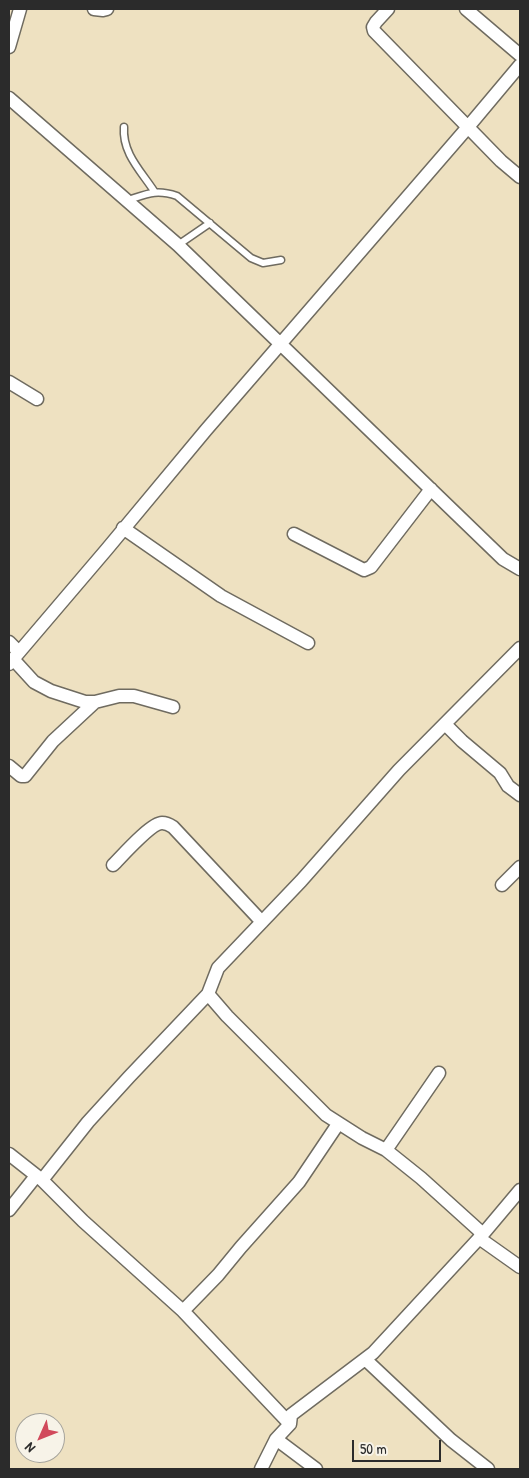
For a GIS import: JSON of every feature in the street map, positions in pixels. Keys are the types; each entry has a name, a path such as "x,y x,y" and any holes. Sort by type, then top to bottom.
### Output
{"street":[{"path":"9,47 20,9"},
{"path":"94,9 107,9"},
{"path":"388,9 376,22 373,27 374,31 501,161 520,177"},
{"path":"466,9 520,55"},
{"path":"14,658 280,343 520,65"},
{"path":"9,98 178,245 503,559 520,570"},
{"path":"9,382 37,399"},
{"path":"294,534 364,570 368,569 431,489"},
{"path":"123,528 221,596 308,642"},
{"path":"9,642 14,658 30,679 51,691 85,702 95,702 119,696 134,696 173,707"},
{"path":"9,1210 129,1076 208,994 218,968 301,881 399,770 520,648"},
{"path":"9,766 21,776 25,776 53,741 95,702"},
{"path":"445,724 500,773 508,786 520,795"},
{"path":"113,865 151,828 159,823 165,823 173,827 262,922"},
{"path":"502,885 520,867"},
{"path":"208,994 326,1115 338,1124 386,1150 421,1178 481,1236 520,1266"},
{"path":"386,1150 439,1072"},
{"path":"183,1311 218,1275 299,1182 338,1124"},
{"path":"9,1154 39,1178 83,1221 183,1311 290,1424"},
{"path":"261,1469 276,1439 290,1424 291,1415 373,1353 481,1236 520,1190"},
{"path":"364,1359 451,1440 488,1469"},
{"path":"276,1439 316,1469"}],"lane":[{"path":"124,127 123,138 127,150 154,191"},
{"path":"128,200 154,191 166,192 177,196 257,261 281,260"},
{"path":"178,245 210,223"}]}
